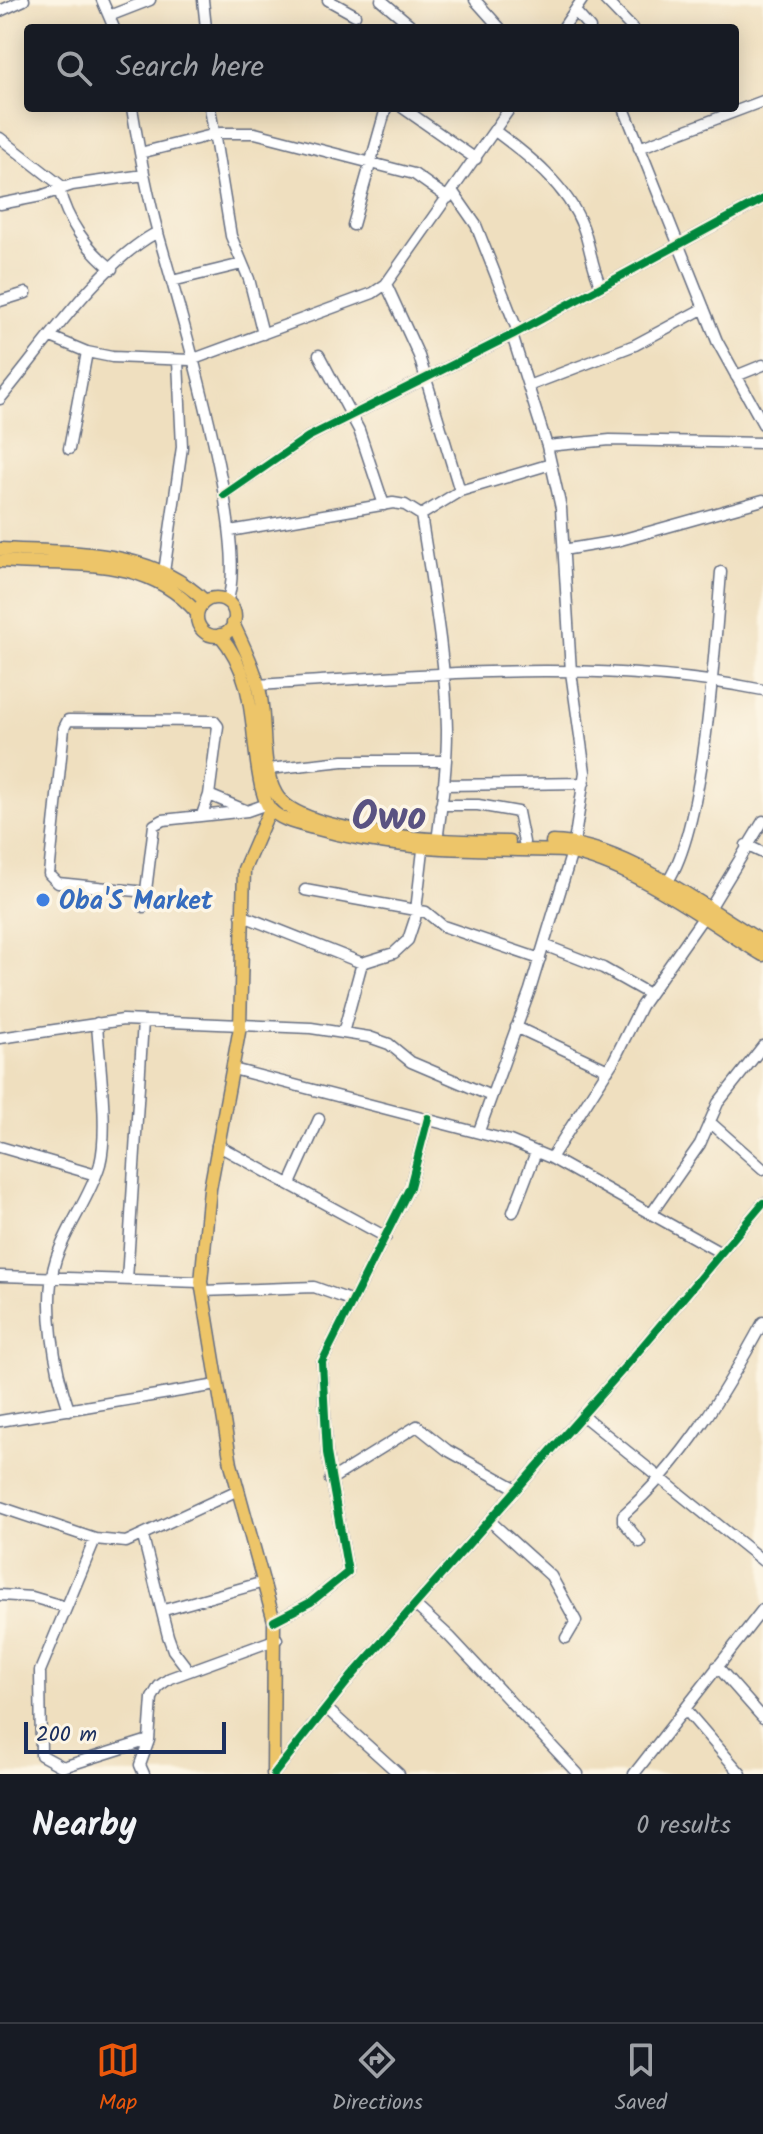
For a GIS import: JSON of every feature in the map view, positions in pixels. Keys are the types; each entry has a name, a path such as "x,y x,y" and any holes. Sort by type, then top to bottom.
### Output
{"main road":[{"path":"0,549 110,556 164,572 205,601"},
{"path":"0,561 94,565 129,571 164,583 197,613 202,630 220,635 230,648 247,684 261,787 269,806 291,821 328,832 406,842 524,842 604,852 666,884 763,955"},
{"path":"197,613 205,601 226,597 258,685 269,769 276,795 297,814 318,822 406,842 423,850 573,848 763,942"},
{"path":"220,635 233,623"},
{"path":"269,806 247,858 241,915 240,1027 217,1145 205,1228 202,1286 217,1385 238,1490 277,1639 274,1774"}],"street":[{"path":"102,0 112,24"},
{"path":"109,16 150,0"},
{"path":"203,0 206,24"},
{"path":"328,0 355,15"},
{"path":"381,0 409,24"},
{"path":"475,0 496,24"},
{"path":"566,24 582,0"},
{"path":"605,0 628,24"},
{"path":"0,11 19,1"},
{"path":"575,11 586,24"},
{"path":"739,111 763,101"},
{"path":"133,112 144,175 224,495 230,531 226,597"},
{"path":"210,112 226,217 263,334"},
{"path":"353,225 385,112"},
{"path":"51,337 87,352 191,360 360,299 386,284 507,112"},
{"path":"626,112 704,308 763,424"},
{"path":"712,112 716,120"},
{"path":"639,148 736,112"},
{"path":"424,113 476,159"},
{"path":"495,131 530,158 571,204 585,231 587,251 601,287"},
{"path":"140,153 213,134 255,133 414,174 450,195 476,225 515,333 561,508 571,672 584,783 573,848 540,959 479,1131"},
{"path":"0,138 61,189 63,205 84,240 112,269"},
{"path":"0,204 61,189 144,175"},
{"path":"224,495 308,437 515,333 763,199"},
{"path":"0,399 112,269 135,246 158,232"},
{"path":"172,281 242,264"},
{"path":"386,284 412,337 460,491"},
{"path":"0,301 26,293"},
{"path":"528,386 635,345 704,308"},
{"path":"69,449 87,352"},
{"path":"319,355 351,415 377,476 384,505"},
{"path":"164,572 182,447 178,361"},
{"path":"736,376 763,365"},
{"path":"547,446 610,440 763,443"},
{"path":"421,515 460,491 551,464"},
{"path":"563,550 617,541 763,500"},
{"path":"230,531 384,505 405,505 421,515 444,676 446,761 437,841"},
{"path":"666,884 686,845 710,680 721,572"},
{"path":"258,685 444,676 642,672 763,690"},
{"path":"146,892 58,883 49,874 64,728 68,720 214,721 218,726 209,795 202,815"},
{"path":"269,769 343,761 446,761"},
{"path":"443,785 584,783"},
{"path":"209,795 247,811"},
{"path":"441,805 478,805 518,812 524,842"},
{"path":"144,907 154,825 163,820 269,806"},
{"path":"551,1158 608,1070 649,994 706,914 763,821"},
{"path":"746,845 763,853"},
{"path":"241,915 362,963 394,953 403,946 412,931 423,850"},
{"path":"305,890 416,910 433,915 443,926 540,959"},
{"path":"544,945 603,968 649,994"},
{"path":"343,1033 362,963"},
{"path":"127,1280 143,1021"},
{"path":"0,1038 97,1023 143,1021 290,1027 343,1033 389,1044 411,1062 491,1096"},
{"path":"69,1410 52,1357 53,1277 56,1258 96,1175 102,1151 97,1023"},
{"path":"516,1027 608,1070"},
{"path":"651,1214 711,1123 718,1103 763,1046"},
{"path":"233,1069 479,1131 536,1152 721,1253"},
{"path":"274,1621 311,1602 348,1572 330,1480 322,1362 419,1165 428,1118"},
{"path":"290,1184 319,1119"},
{"path":"711,1123 763,1169"},
{"path":"217,1145 386,1237"},
{"path":"0,1147 96,1175"},
{"path":"513,1212 536,1152"},
{"path":"274,1774 326,1708 763,1203"},
{"path":"0,1276 202,1286 314,1287 353,1301"},
{"path":"640,1542 622,1518 661,1479 719,1402 763,1322"},
{"path":"0,1421 217,1385"},
{"path":"582,1415 763,1561"},
{"path":"330,1480 417,1426 447,1450 517,1489"},
{"path":"0,1522 3,1508 95,1539 126,1542 143,1537 238,1490"},
{"path":"490,1521 557,1584 576,1621 566,1638"},
{"path":"143,1537 173,1650 189,1671"},
{"path":"95,1539 40,1671 41,1755 63,1767 149,1740"},
{"path":"164,1610 264,1582"},
{"path":"0,1595 32,1597 66,1607"},
{"path":"415,1605 450,1637 578,1774"},
{"path":"634,1774 763,1609"},
{"path":"144,1774 140,1765 149,1740 152,1698 159,1686 189,1671 277,1639"},
{"path":"717,1666 763,1718"},
{"path":"326,1708 399,1774"},
{"path":"685,1709 741,1774"}],"cycle path":[{"path":"224,495 308,437 512,335 763,199"},
{"path":"274,1621 311,1602 348,1572 327,1453 322,1362 410,1187 428,1118"},
{"path":"274,1774 351,1677 631,1360 763,1203"}],"place":[{"name":"Oba'S Market","path":"43,900"}],"district":[{"name":"Owo","path":"389,815"}]}
